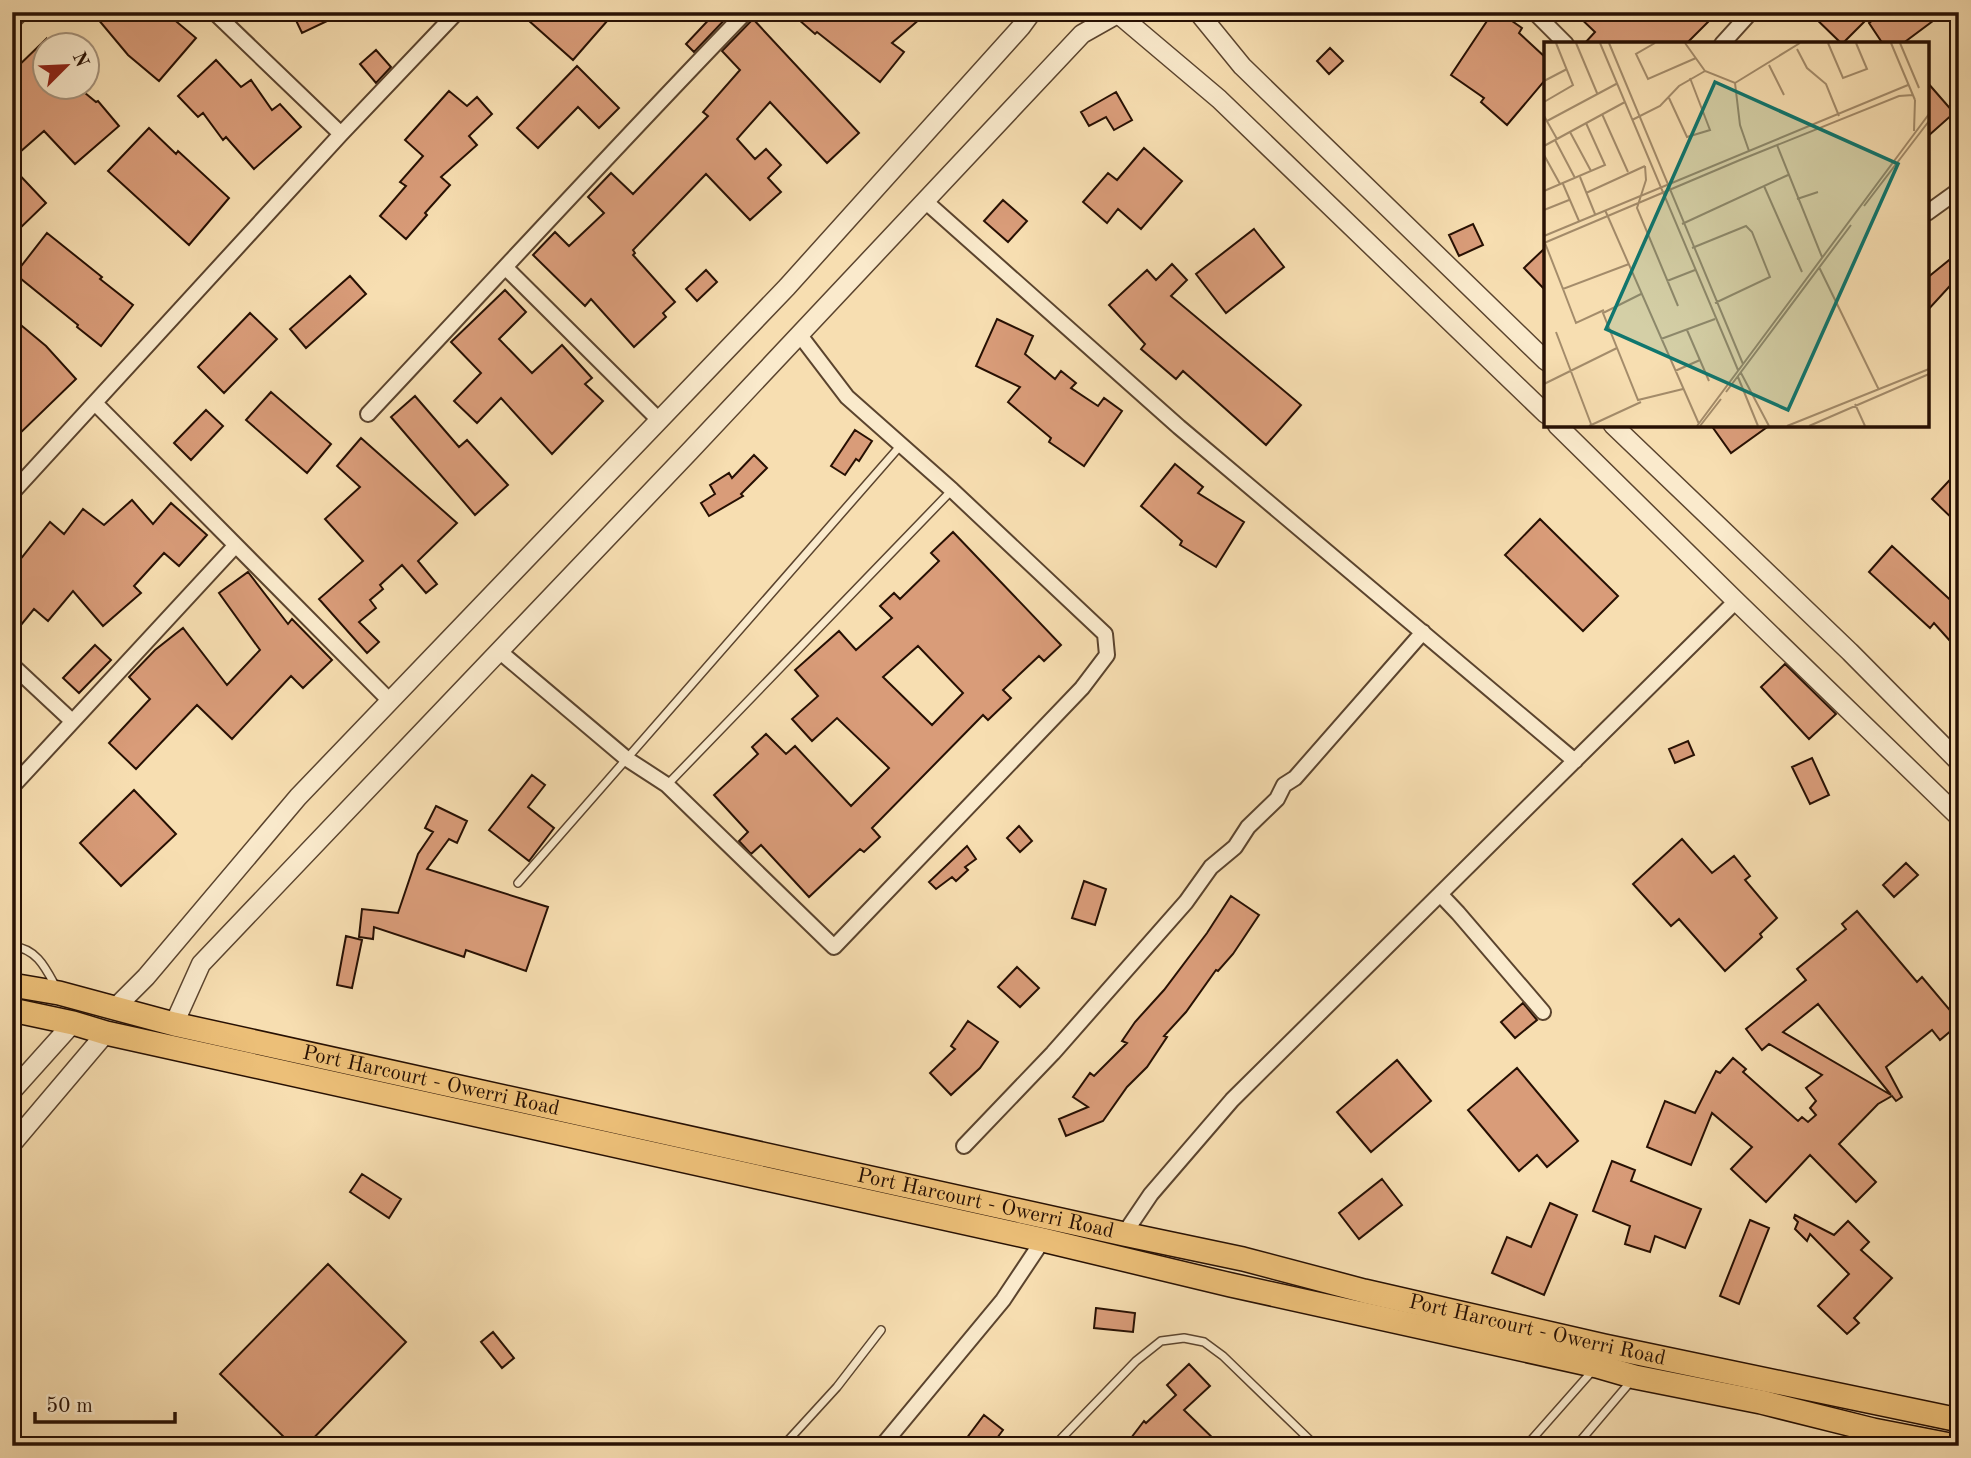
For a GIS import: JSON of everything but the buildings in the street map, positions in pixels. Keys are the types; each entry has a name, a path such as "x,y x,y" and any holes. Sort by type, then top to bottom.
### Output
{"main road":[{"name":"Port Harcourt - Owerri Road","path":"12,985 59,993 173,1024 1243,1259 1364,1291 1617,1349 1959,1420"},
{"name":"Port Harcourt - Owerri Road","path":"12,1010 1043,1240 1231,1285 1597,1366 1635,1377 1761,1402 1873,1430 1955,1446"}],"street":[{"path":"12,22 22,12"},
{"path":"215,12 341,134"},
{"path":"12,494 341,134 457,12"},
{"path":"368,414 647,114 746,12"},
{"path":"115,1008 146,977 298,797 787,287 1032,12"},
{"path":"1198,12 1242,66 1544,359"},
{"path":"1534,12 1564,42"},
{"path":"1724,42 1751,12"},
{"path":"173,1024 201,964 1082,34 1118,13 1219,99 1544,412"},
{"path":"1929,212 1959,190"},
{"path":"925,201 1179,428 1574,761"},
{"path":"506,268 659,420"},
{"path":"499,651 627,759 667,785 834,947 1082,688 1107,655 1105,634 952,490 847,397 799,334"},
{"path":"95,403 390,701"},
{"path":"1559,427 1959,817"},
{"path":"1617,427 1850,652 1959,762"},
{"path":"12,788 236,546"},
{"path":"1124,1234 1151,1194 1232,1100 1735,601"},
{"path":"964,1146 1054,1053 1186,902 1211,867 1235,847 1248,827 1277,799 1284,785 1295,778 1423,632"},
{"path":"12,665 72,721"},
{"path":"1440,894 1543,1012"},
{"path":"12,1091 73,1024"},
{"path":"12,1144 106,1033"},
{"path":"882,1446 1003,1300 1043,1240"}],"lane":[{"path":"518,883 901,445"},
{"path":"667,785 952,490"},
{"path":"12,946 21,947 42,961 59,993"},
{"path":"783,1446 837,1387 881,1330"},
{"path":"1054,1446 1136,1361 1161,1341 1184,1338 1204,1342 1223,1356 1316,1446"},
{"path":"1526,1446 1597,1366"},
{"path":"1576,1446 1635,1377"}]}
